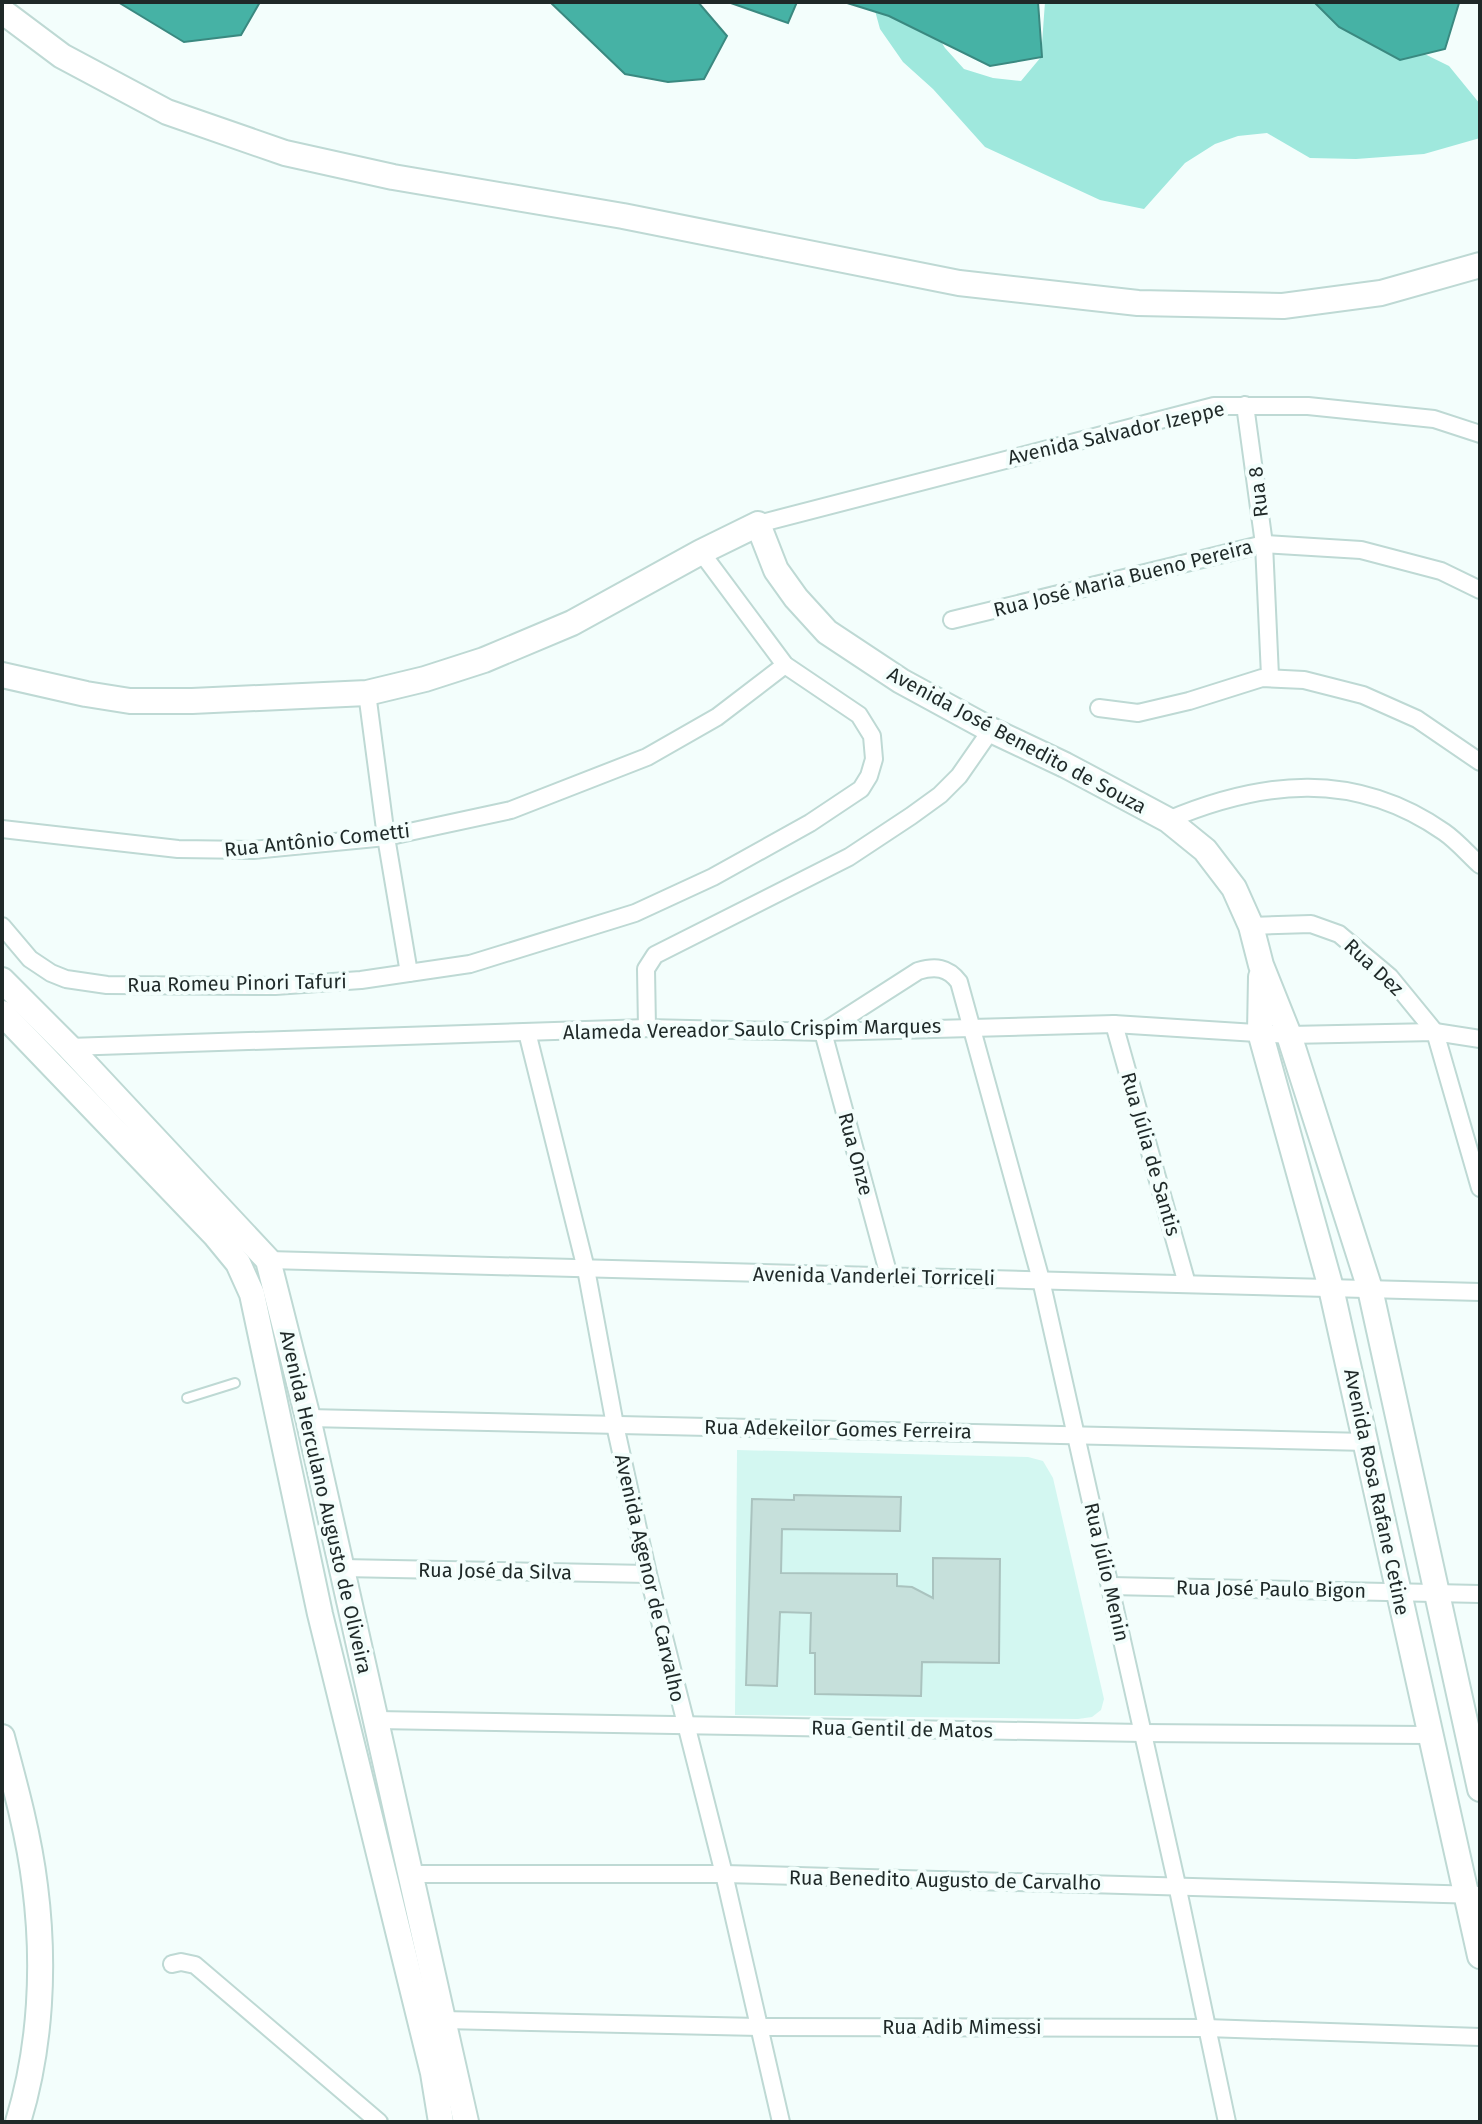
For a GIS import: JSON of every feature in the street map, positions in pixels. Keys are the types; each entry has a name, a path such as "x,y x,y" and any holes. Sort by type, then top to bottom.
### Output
{"street":[{"path":"2,11 62,56 167,112 285,153 393,177 623,216 959,283 1138,303 1283,306 1381,293 1480,265"},
{"name":"Rua 8","path":"1245,405 1264,544 1270,676"},
{"name":"Avenida Salvador Izeppe","path":"758,524 1214,406 1308,406 1434,419 1480,434"},
{"path":"2,675 130,701 367,693 484,660 572,623 758,524"},
{"name":"Avenida José Benedito de Souza","path":"758,524 776,570 827,632 901,681 1168,820 1205,850 1234,888 1251,926 1261,965 1289,1035"},
{"name":"Rua José Maria Bueno Pereira","path":"952,620 1264,544 1361,550 1441,571 1480,590"},
{"name":"Rua Romeu Pinori Tafuri","path":"2,926 30,959 66,979 107,985 275,986 361,980 470,964 635,913 713,877 810,823 861,789 874,759 872,736 859,715 785,665 701,552"},
{"name":"Rua Antônio Cometti","path":"2,829 178,849 253,850 386,837 511,810 647,757 717,717 785,665"},
{"path":"1099,708 1138,713 1270,676 1304,680 1363,695 1417,719 1480,762"},
{"path":"367,693 386,837 409,973"},
{"path":"647,1028 646,969 655,955 849,857 911,816 940,795 959,776 991,730"},
{"path":"1168,820 1239,794 1271,788 1331,787 1358,792 1413,812 1447,834 1480,865"},
{"name":"Rua Dez","path":"1251,926 1311,924 1339,934 1390,977 1435,1032"},
{"name":"Avenida José Benedito de Souza","path":"1260,1032 1261,965"},
{"name":"Rua Júlio Menin","path":"823,1032 918,971 943,969 959,982 1041,1280 1227,2122"},
{"name":"Avenida Herculano Augusto de Oliveira","path":"2,980 69,1047 268,1260 308,1418 466,2122"},
{"name":"Avenida Herculano Augusto de Oliveira","path":"2,1013 215,1235 238,1263 252,1294 320,1614 433,2073 441,2122"},
{"name":"Alameda Vereador Saulo Crispim Marques","path":"69,1047 647,1028 823,1032 1114,1024 1289,1035 1435,1032 1480,1039"},
{"name":"Rua Júlia de Santis","path":"1114,1024 1187,1284"},
{"name":"Avenida Agenor de Carvalho","path":"527,1032 586,1269 615,1425 648,1574 724,1874 781,2122"},
{"name":"Rua Onze","path":"823,1032 889,1276"},
{"name":"Avenida Rosa Rafane Cetine","path":"1260,1032 1331,1288 1429,1735 1473,1895 1480,1956"},
{"path":"1435,1032 1480,1188"},
{"name":"Avenida Rosa Rafane Cetine","path":"1289,1035 1370,1289 1480,1789"},
{"path":"238,1263 250,1259 268,1260"},
{"name":"Avenida Vanderlei Torriceli","path":"268,1260 1480,1292"},
{"name":"Rua Adekeilor Gomes Ferreira","path":"308,1418 1367,1442"},
{"name":"Rua José da Silva","path":"342,1568 648,1574"},
{"name":"Rua José Paulo Bigon","path":"1110,1586 1480,1594"},
{"name":"Rua Gentil de Matos","path":"376,1720 1429,1735"},
{"path":"2,1737 35,1885 39,1957 38,2031 18,2122"},
{"name":"Rua Benedito Augusto de Carvalho","path":"410,1874 724,1874 1473,1895"},
{"path":"172,1964 195,1965 379,2122"},
{"name":"Rua Adib Mimessi","path":"443,2020 759,2027 1206,2028 1480,2037"}],"lane":[{"path":"187,1398 235,1383"}],"shaded area":[{"path":"118,2 260,2 241,35 184,42"},
{"path":"550,2 698,2 727,36 704,79 668,82 625,74"},
{"path":"728,2 797,2 788,23"},
{"path":"844,2 1038,2 1042,57 990,66 889,16"},
{"path":"891,2 928,20 945,48 964,69 993,78 1021,81 1041,57 1045,2 1319,2 1449,66 1480,104 1480,138 1424,154 1356,159 1310,158 1267,133 1238,136 1215,144 1185,163 1144,209 1100,200 985,147 933,89 903,62 880,29 874,7"},
{"path":"1314,2 1459,3 1445,49 1400,60 1339,27"},
{"path":"737,1450 1028,1457 1043,1461 1053,1478 1104,1699 1101,1710 1092,1717 1078,1719 735,1715"}],"building":[{"path":"794,1495 901,1497 900,1531 782,1529 781,1573 897,1574 897,1586 912,1587 933,1598 933,1558 1000,1559 999,1663 922,1662 921,1696 815,1694 815,1653 810,1653 811,1613 780,1612 777,1686 746,1685 752,1499 794,1500"}]}
